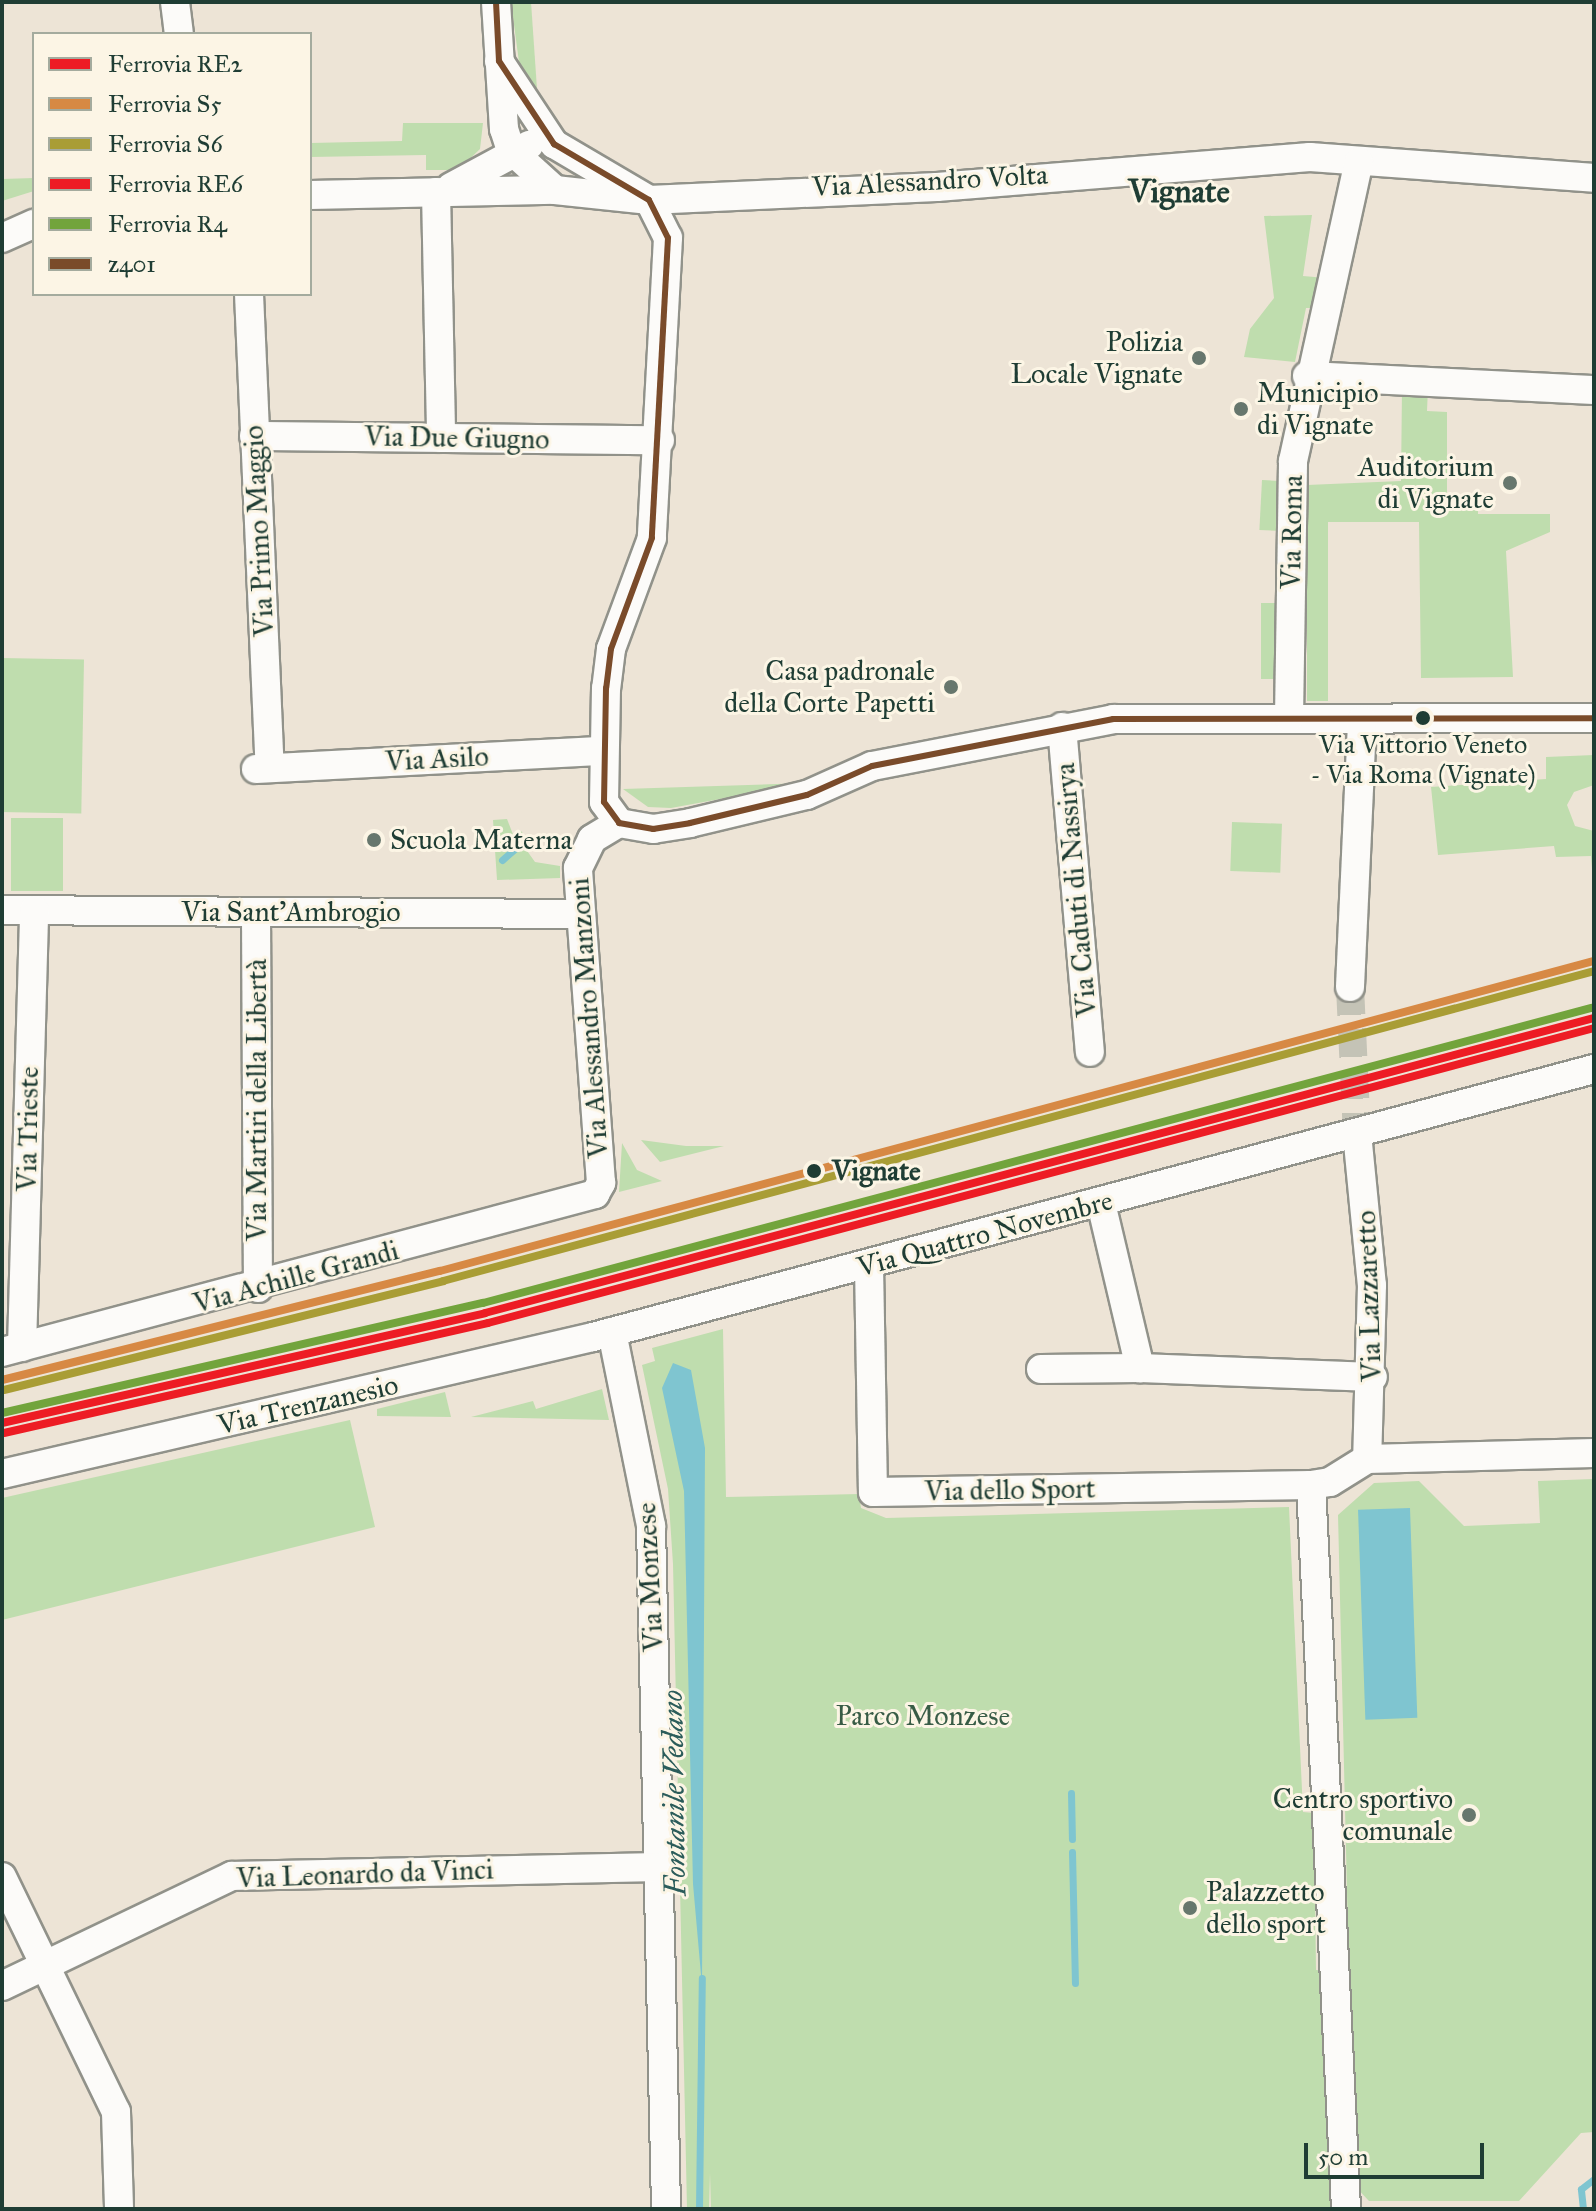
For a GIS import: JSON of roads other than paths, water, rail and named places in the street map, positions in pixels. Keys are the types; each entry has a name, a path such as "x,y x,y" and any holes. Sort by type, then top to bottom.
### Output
{"street":[{"path":"175,2 179,32"},
{"path":"496,2 499,61 511,150 555,190"},
{"path":"499,61 554,144 649,200 664,219 668,245 660,440 649,548 610,654 604,802 619,823 653,829 690,823 807,795 872,766 1062,727 1172,715 1362,720 1594,718"},
{"path":"441,438 436,192 471,180 511,150 554,144"},
{"path":"554,144 555,190"},
{"name":"Via Alessandro Volta","path":"312,195 555,190 649,200 937,187 1229,160 1359,162 1594,178"},
{"name":"Via Roma","path":"1289,718 1293,461 1307,376 1359,162"},
{"path":"2,238 32,225"},
{"name":"Via Primo Maggio","path":"249,296 263,768"},
{"path":"1307,376 1594,390"},
{"name":"Via Due Giugno","path":"254,436 660,440"},
{"path":"1350,987 1362,720"},
{"name":"Via Caduti di Nassirya","path":"1062,727 1090,1052"},
{"name":"Via Asilo","path":"263,768 604,751"},
{"name":"Via Alessandro Manzoni","path":"589,1197 601,1183 581,914 581,855 619,823"},
{"name":"Via Sant'Ambrogio","path":"2,910 581,914"},
{"name":"Via Trieste","path":"12,1350 34,910"},
{"name":"Via Martiri della Libertà","path":"256,912 258,1288"},
{"name":"Via Quattro Novembre","path":"612,1332 1594,1069"},
{"name":"Via Lazzaretto","path":"1357,1133 1364,1183 1373,1377 1367,1459"},
{"name":"Via Achille Grandi","path":"12,1350 258,1288 589,1197"},
{"path":"1101,1203 1140,1368"},
{"name":"Via dello Sport","path":"869,1265 873,1492 1311,1485 1330,1482 1367,1459"},
{"name":"Via Trenzanesio","path":"2,1474 612,1332"},
{"name":"Via Monzese","path":"612,1332 651,1526 666,2209"},
{"path":"1041,1369 1140,1368 1373,1377"},
{"path":"1367,1459 1594,1453"},
{"path":"1311,1485 1346,2209"},
{"name":"Via Leonardo da Vinci","path":"2,1986 232,1876 657,1867"},
{"path":"2,1877 116,2112 119,2209"}],"water":[{"name":"Fontanile Vedano","path":"673,1363 691,1370 705,1448 702,1986 693,1884 684,1491 662,1388"},
{"path":"1410,1508 1417,1718 1365,1720 1358,1510"}],"waterway":[{"path":"502,860 517,847"},
{"path":"1071,1793 1072,1839"},
{"path":"1072,1852 1075,1983"},
{"name":"Fontanile Vedano","path":"699,2209 702,1978"},
{"path":"1583,2209 1581,2189 1594,2179"}],"tunnel":[{"path":"1350,987 1357,1133"}],"rail line":[{"name":"S5","path":"2,1380 440,1271 1594,961"},
{"name":"S6","path":"4,1390 443,1281 1594,971"},
{"name":"R4","path":"2,1413 483,1303 1591,1008"},
{"name":"RE2","path":"2,1423 485,1313 1594,1018"},
{"name":"RE6","path":"4,1433 488,1323 1594,1028"}],"place":[{"name":"Polizia Locale Vignate","path":"1199,358"},
{"name":"Municipio di Vignate","path":"1241,409"},
{"name":"Auditorium di Vignate","path":"1510,483"},
{"name":"Casa padronale della Corte Papetti","path":"951,687"},
{"name":"Via Vittorio Veneto - Via Roma (Vignate)","path":"1423,718"},
{"name":"Scuola Materna","path":"374,840"},
{"name":"Vignate","path":"814,1171"},
{"name":"Centro sportivo comunale","path":"1469,1815"},
{"name":"Palazzetto dello sport","path":"1190,1908"}],"district":[{"name":"Vignate","path":"1179,192"}],"park label":[{"name":"Parco Monzese","path":"923,1716"}]}
